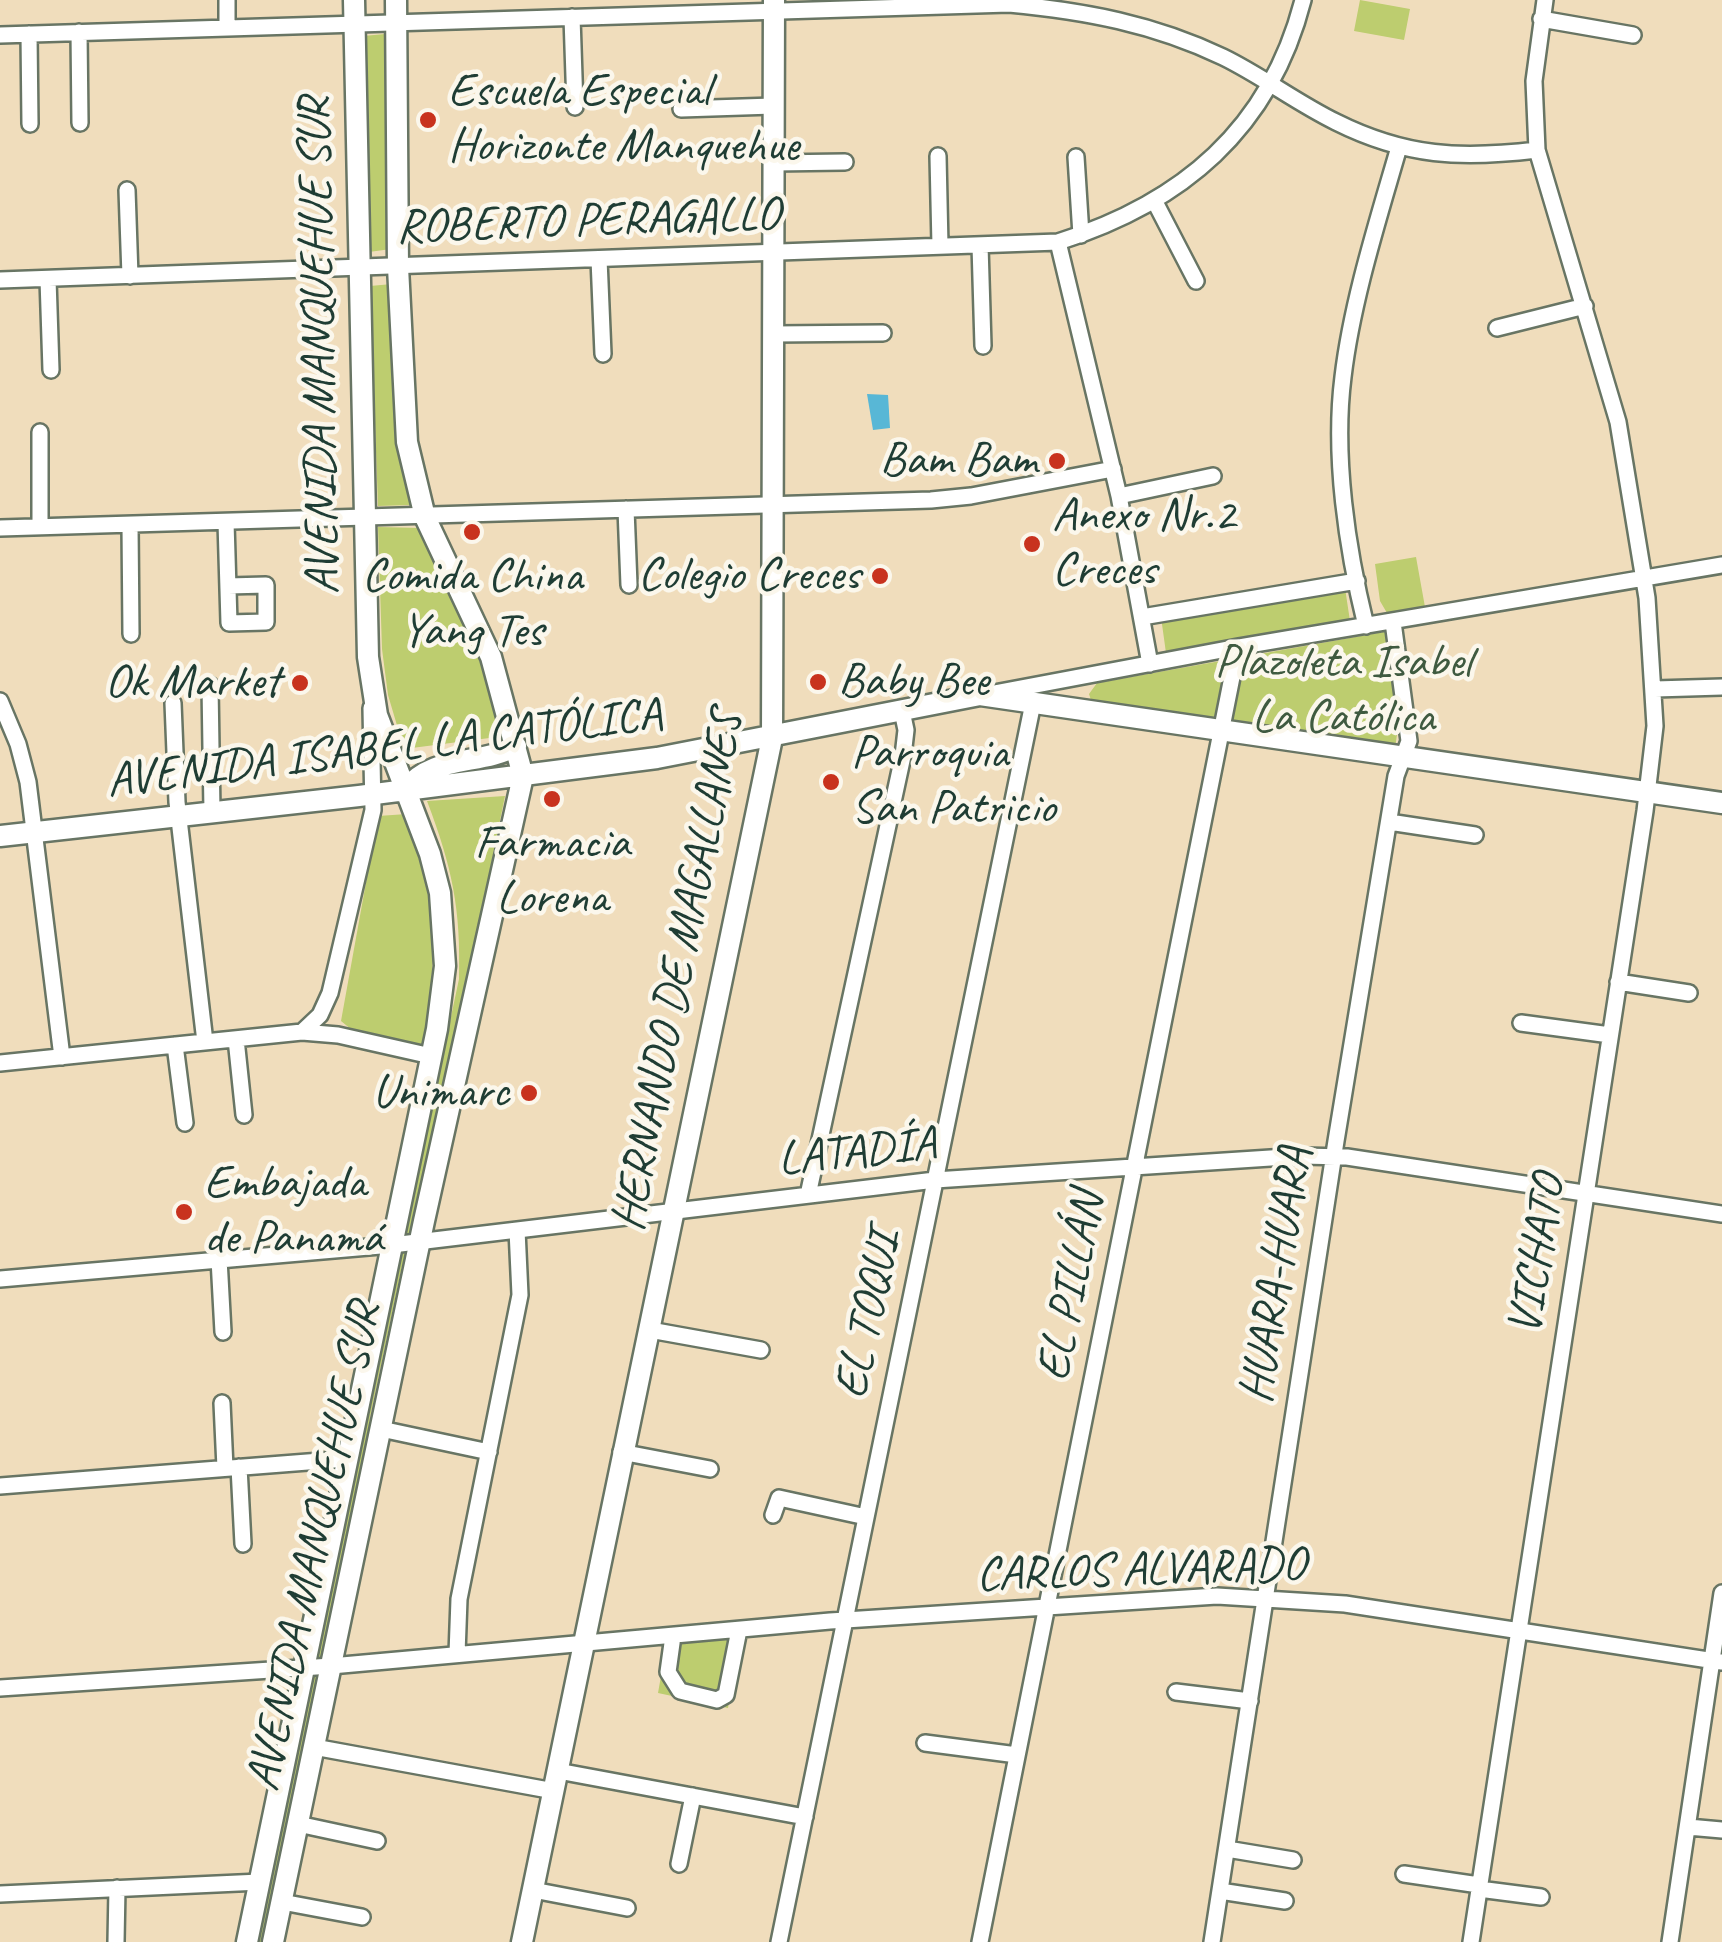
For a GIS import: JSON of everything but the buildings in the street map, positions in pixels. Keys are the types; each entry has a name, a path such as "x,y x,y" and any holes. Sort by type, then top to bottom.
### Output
{"main road":[{"name":"AVENIDA MANQUEHUE SUR","path":"247,1942 443,984 444,920 434,867 384,736 372,690 362,519 354,0"},
{"name":"HERNANDO DE MAGALLANES","path":"522,1942 772,738 774,5"},
{"name":"AVENIDA MANQUEHUE SUR","path":"274,1942 420,1241 522,776 487,646 425,516 414,480 403,405 396,10"},
{"name":"AVENIDA ISABEL LA CATÓLICA","path":"0,836 658,758 980,696"},
{"path":"980,696 1722,803"},
{"path":"405,790 420,774 438,766 495,756 516,746"}],"street":[{"path":"227,0 228,27"},
{"name":"ROBERTO PERAGALLO","path":"0,280 1058,242 1155,202 1220,150 1270,84 1293,34 1303,0"},
{"name":"VICHATO","path":"1470,1942 1655,726 1644,578 1618,422 1537,150 1534,102 1545,0"},
{"path":"0,36 354,22 396,10 572,17 643,7 1009,4 1114,17 1183,40 1227,59 1334,122 1398,146 1451,156 1537,150"},
{"path":"572,17 575,107"},
{"path":"1541,19 1633,35"},
{"path":"79,32 80,123"},
{"path":"30,34 30,124"},
{"path":"680,109 773,106"},
{"path":"1366,626 1342,476 1341,392 1351,329 1398,146"},
{"path":"938,156 940,246"},
{"path":"1076,158 1081,234"},
{"path":"774,162 846,162"},
{"path":"127,190 130,276"},
{"path":"1155,202 1196,281"},
{"path":"1058,242 1119,496 1150,664"},
{"path":"980,245 983,346"},
{"path":"599,260 603,354"},
{"path":"48,279 51,370"},
{"path":"1497,328 1585,306"},
{"path":"774,334 883,333"},
{"path":"40,432 40,527"},
{"path":"0,528 971,496 1113,469"},
{"path":"1119,496 1213,476"},
{"path":"626,510 628,585"},
{"path":"226,522 228,586"},
{"path":"130,524 132,634"},
{"name":"AVENIDA ISABEL LA CATÓLICA","path":"980,696 1238,647 1722,565"},
{"path":"1142,617 1358,581"},
{"name":"HUARA-HUARA","path":"1212,1942 1334,1156 1389,822 1409,740 1392,622"},
{"name":"EL PILLÁN","path":"980,1942 1238,647"},
{"path":"210,685 212,812"},
{"path":"1654,690 1722,686"},
{"name":"AVENIDA MANQUEHUE SUR","path":"302,1032 320,1016 330,993 376,794 370,734 372,690"},
{"path":"0,701 18,744 35,832 62,1057"},
{"path":"173,703 179,816 205,1042"},
{"name":"EL TOQUI","path":"779,1942 1033,703"},
{"path":"808,1196 902,756 906,730 902,711"},
{"path":"1389,822 1475,835"},
{"path":"1618,982 1688,993"},
{"path":"1520,1023 1610,1035"},
{"path":"0,1063 302,1032 338,1035 431,1056"},
{"path":"236,1039 244,1116"},
{"path":"175,1045 185,1123"},
{"name":"LATADÍA","path":"0,1279 392,1245 935,1180 1278,1157 1334,1156 1722,1214"},
{"path":"457,1654 459,1599 520,1295 517,1230"},
{"path":"220,1259 223,1332"},
{"path":"650,1330 761,1350"},
{"path":"222,1403 243,1544"},
{"path":"381,1429 490,1452"},
{"path":"621,1452 710,1470"},
{"path":"0,1486 346,1459"},
{"path":"774,1515 779,1498 866,1518"},
{"path":"1670,1942 1717,1661 1722,1593"},
{"name":"CARLOS ALVARADO","path":"0,1688 331,1666 845,1621 1166,1598 1266,1598 1345,1604 1717,1661"},
{"path":"673,1636 668,1672 680,1691 717,1700 726,1695 739,1630"},
{"path":"1176,1692 1250,1701"},
{"path":"924,1743 1017,1755"},
{"path":"314,1746 692,1796 805,1817"},
{"path":"680,1864 692,1796"},
{"path":"298,1824 377,1841"},
{"path":"1688,1827 1722,1830"},
{"path":"1227,1850 1294,1860"},
{"path":"1404,1874 1541,1897"},
{"path":"0,1894 260,1882"},
{"path":"116,1942 117,1888"},
{"path":"533,1890 626,1908"},
{"path":"1220,1891 1285,1901"},
{"path":"282,1902 362,1917"}],"green space":[{"path":"1360,0 1410,9 1404,40 1354,31"},
{"path":"385,34 391,249 369,252 363,36"},
{"path":"392,284 404,470 411,505 378,506 370,286"},
{"path":"378,527 421,528 473,633 505,736 404,749 388,695 382,649"},
{"path":"1416,557 1425,607 1387,613 1380,601 1375,564"},
{"path":"1345,588 1350,621 1166,653 1161,617"},
{"name":"Plazoleta Isabel La Católica","path":"1389,631 1398,728 1395,748 1099,703 1091,700 1089,694 1097,683"},
{"path":"505,796 419,1218 402,1266 370,1417 367,1450 267,1942 259,1942 311,1676 459,979 453,888 427,801"},
{"path":"407,814 430,886 435,938 425,1048 352,1030 341,1021 378,816"},
{"path":"741,1636 728,1708 658,1693 667,1642"}],"water":[{"path":"867,394 888,395 890,428 873,430"}],"place":[{"name":"Escuela Especial Horizonte Manquehue","path":"428,120"},
{"name":"Bam Bam","path":"1057,461"},
{"name":"Comida China Yang Tes","path":"472,532"},
{"name":"Anexo Nr.2 Creces","path":"1032,544"},
{"name":"Colegio Creces","path":"880,576"},
{"name":"Baby Bee","path":"818,682"},
{"name":"Ok Market","path":"300,683"},
{"name":"Parroquia San Patricio","path":"831,782"},
{"name":"Farmacia Lorena","path":"552,799"},
{"name":"Unimarc","path":"529,1093"},
{"name":"Embajada de Panamá","path":"184,1212"}]}
